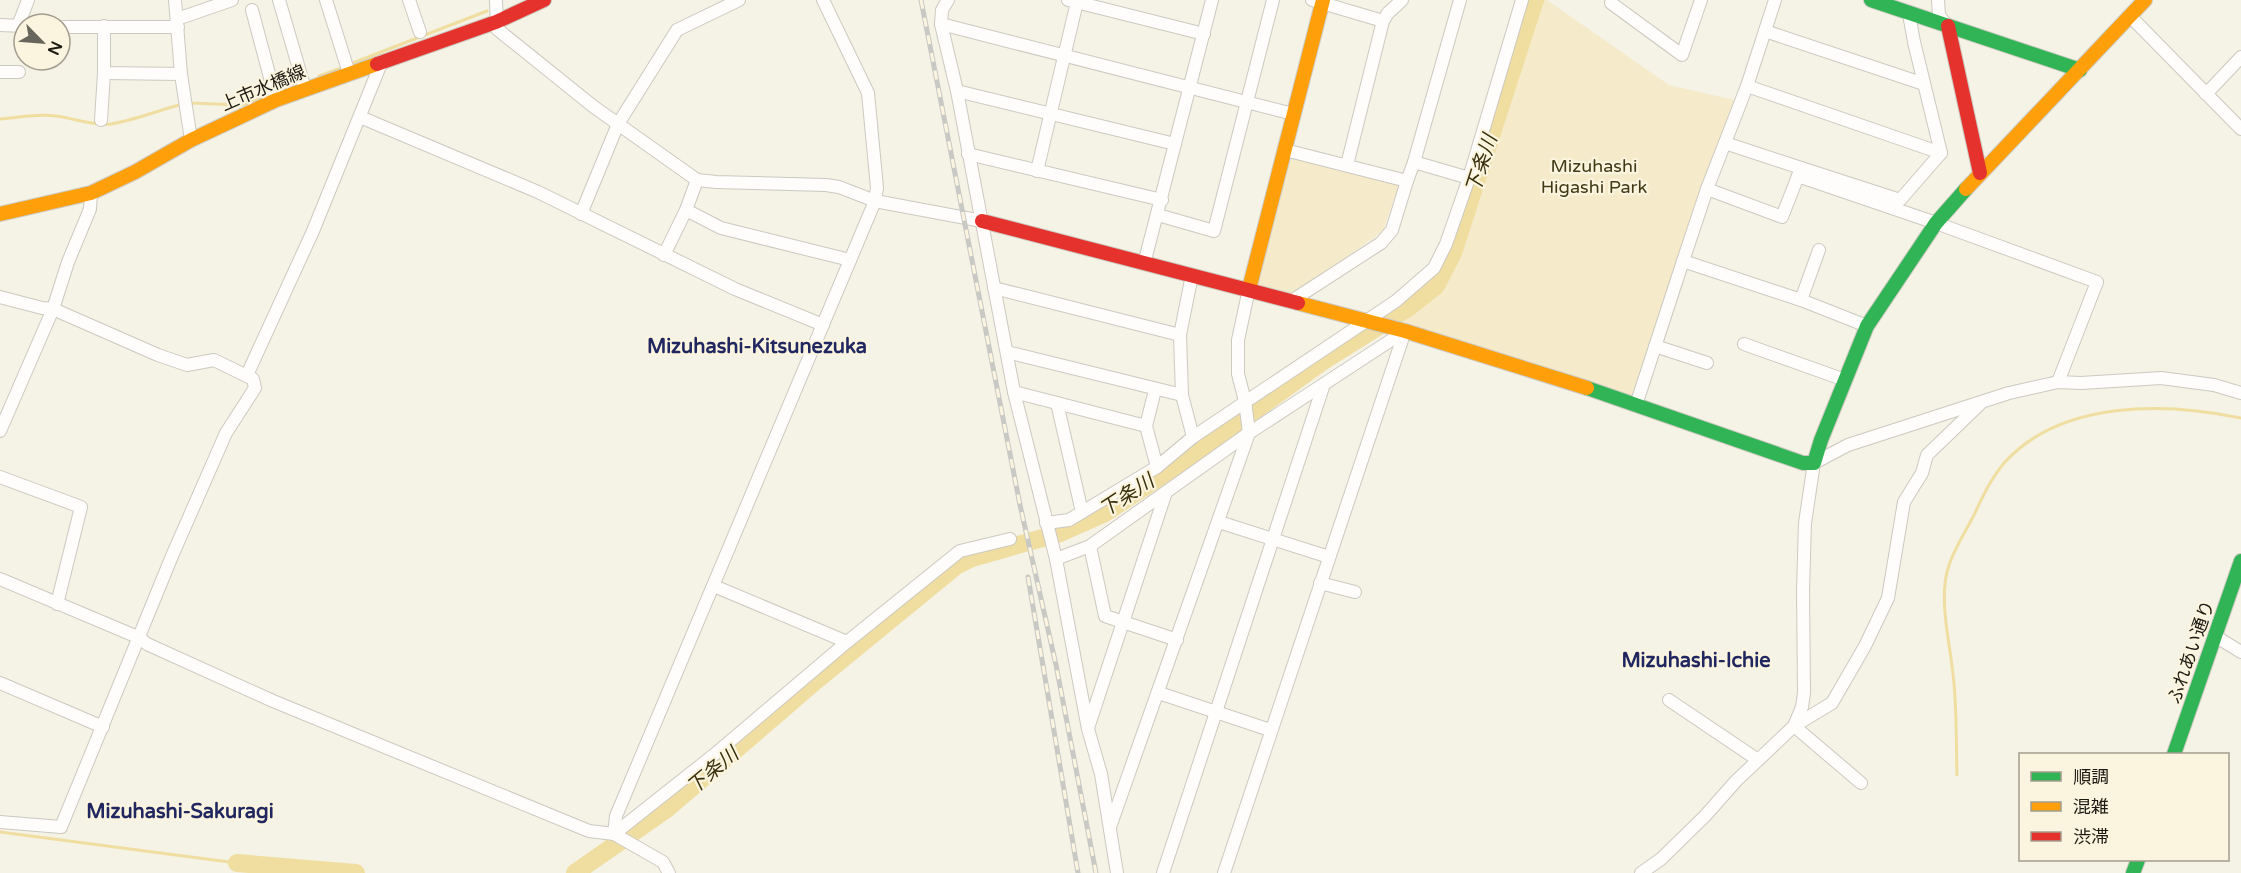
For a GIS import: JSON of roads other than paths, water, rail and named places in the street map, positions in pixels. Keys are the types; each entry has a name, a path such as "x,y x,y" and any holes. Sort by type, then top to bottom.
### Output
{"street":[{"path":"174,0 181,74 191,140"},
{"path":"72,27 177,23 232,0"},
{"path":"279,0 305,89"},
{"path":"326,0 349,73"},
{"path":"409,0 420,32"},
{"path":"496,0 497,29 618,124 697,180 826,185 839,187 875,201 982,220 1400,329 1537,371 1803,463 1814,463 1848,445 1983,401 2058,382 2161,378 2214,385 2241,393"},
{"name":"上市水橋線","path":"0,214 92,193 191,140 276,100 496,22 544,0"},
{"path":"581,214 618,124 677,30 739,0"},
{"path":"614,834 616,816 875,201 877,188 868,93 823,0"},
{"path":"948,0 942,10 941,24 957,91 1014,392 1055,555 1088,729 1101,774 1117,873"},
{"path":"1144,264 1212,0"},
{"path":"1158,215 1214,231 1274,0"},
{"path":"1347,165 1383,21 1402,0"},
{"path":"1293,300 1381,243 1392,230 1414,162 1460,0"},
{"path":"1047,527 1069,520 1156,466 1192,437 1246,405 1370,321 1434,268 1446,244 1469,178 1522,0"},
{"path":"1609,1 1682,56 1701,0"},
{"path":"1636,405 1707,189 1747,86 1775,0"},
{"path":"1871,0 2080,70"},
{"path":"1938,0 1939,15 1948,26 1980,173"},
{"path":"1794,726 1802,707 1804,693 1805,523 1814,463 1867,326 1936,223 1980,173 2145,0"},
{"path":"1037,171 1064,56 1072,1 1203,34"},
{"path":"1110,828 1178,640 1249,430 1246,405 1238,374 1238,340 1319,1 1383,21"},
{"path":"252,10 276,100"},
{"path":"1910,14 1914,42 1941,153"},
{"path":"2130,16 2241,129"},
{"path":"941,24 1293,114"},
{"path":"101,120 104,26"},
{"path":"1765,31 1924,84"},
{"path":"2206,94 2241,57"},
{"path":"247,375 313,231 382,61"},
{"path":"104,73 181,74"},
{"path":"1747,86 1941,153"},
{"path":"957,91 1175,144"},
{"path":"360,117 538,192 735,289 823,325"},
{"path":"1725,142 1799,172 2097,282 2058,382"},
{"path":"1285,150 1407,181"},
{"path":"1799,172 1900,200 1941,153"},
{"path":"968,154 1162,200"},
{"path":"1414,162 1469,178"},
{"path":"1707,189 1782,217 1799,172"},
{"path":"664,255 686,210 697,180"},
{"path":"0,431 53,309 68,262 90,209 92,193"},
{"path":"686,210 721,228 850,260"},
{"path":"1801,300 1819,250"},
{"path":"1683,261 1801,300 1867,326"},
{"path":"1192,275 1180,335 1182,395 1192,437"},
{"path":"994,288 1180,335"},
{"path":"0,297 53,309 187,365 214,360 253,379 255,388 226,433 172,556 61,827 0,822"},
{"path":"1055,555 1090,546 1165,495 1249,430 1324,384 1400,329"},
{"path":"1224,873 1329,557 1400,329"},
{"path":"1744,344 1845,380"},
{"path":"1655,346 1707,363"},
{"path":"1007,352 1182,395"},
{"path":"1163,873 1324,384"},
{"path":"1155,390 1146,426 1156,466"},
{"path":"1014,392 1146,426"},
{"path":"1641,873 1668,852 1794,726 1832,703 1865,646 1888,598 1904,502 1922,473 1927,455 1983,401"},
{"path":"1057,403 1082,512"},
{"path":"0,477 81,507 57,604"},
{"path":"1088,729 1165,495"},
{"path":"1219,522 1329,557"},
{"path":"614,834 715,754 847,642 960,551 1010,538"},
{"path":"1090,546 1105,616 1178,640"},
{"name":"ふれあい通り","path":"2174,753 2241,561"},
{"path":"0,579 140,638 147,644 273,701 589,831 614,834 663,862 669,873"},
{"path":"1320,583 1355,592"},
{"path":"714,586 847,642"},
{"path":"2215,636 2241,652"},
{"path":"0,683 103,727"},
{"path":"1159,693 1270,730"},
{"path":"1669,700 1758,760"},
{"path":"1794,726 1861,783"}],"waterway":[{"name":"下条川","path":"575,873 668,808 818,679 956,566 972,558 1060,533 1105,513 1194,454 1322,362 1408,308 1436,286 1453,253 1535,0"},
{"path":"350,64 487,11"},
{"path":"319,76 344,67"},
{"path":"190,103 241,105 260,99"},
{"path":"0,119 49,115 97,124 111,124 183,104"},
{"path":"1957,775 1955,699 1945,618 1946,575 1956,549 1987,488 2000,468 2028,442 2055,427 2085,417 2116,411 2180,409 2241,418"},
{"path":"0,832 237,863"},
{"name":"下条川","path":"237,863 356,873"}],"railway":[{"path":"921,0 1020,505 1056,665 1096,873"},
{"path":"1028,577 1078,873"}],"district":[{"name":"Mizuhashi-Kitsunezuka","path":"757,347"},
{"name":"Mizuhashi-Ichie","path":"1696,661"},
{"name":"Mizuhashi-Sakuragi","path":"180,812"}],"park label":[{"name":"Mizuhashi Higashi Park","path":"1594,176"}]}
